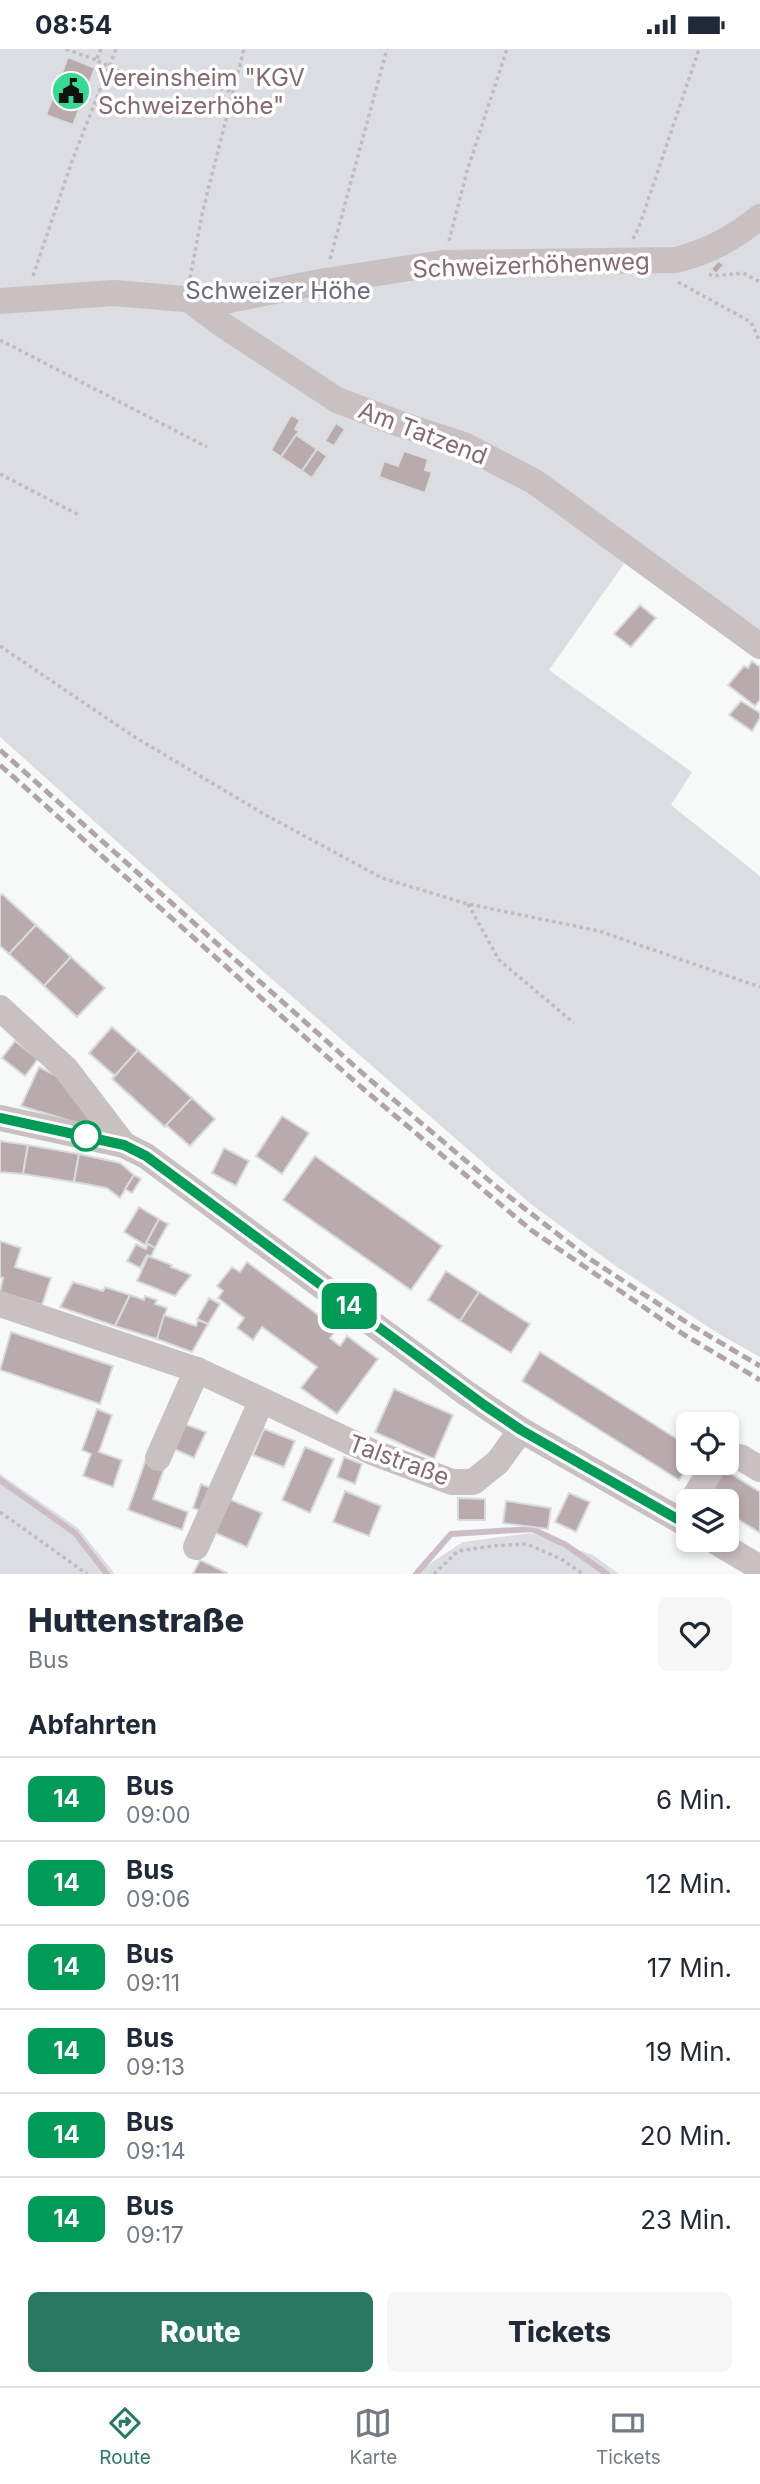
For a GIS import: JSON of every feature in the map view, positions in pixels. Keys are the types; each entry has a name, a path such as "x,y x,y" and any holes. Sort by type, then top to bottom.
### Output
{"street":[{"name":"Schweizerhöhenweg","path":"13,299 114,293 186,297 219,302 325,281 443,263 676,260 707,251 739,234 760,217"},
{"name":"Am Tatzend","path":"186,297 219,323 337,400 464,445 535,482 760,646"},
{"path":"0,1008 66,1069 124,1145"},
{"path":"0,1118 124,1145 164,1166 404,1348 521,1430 676,1508"},
{"name":"Talstraße","path":"0,1304 197,1370 372,1452 452,1482 473,1482 498,1462 521,1430"},
{"path":"158,1458 197,1370"},
{"path":"196,1548 261,1402"},
{"path":"739,1457 760,1469"},
{"path":"733,1552 760,1568"}],"path":[{"path":"66,49 110,68 233,91"},
{"path":"96,60 101,49"},
{"path":"13,299 116,49"},
{"path":"186,297 203,210 244,49"},
{"path":"325,281 387,49"},
{"path":"443,263 467,171 507,49"},
{"path":"621,261 639,227 699,49"},
{"path":"760,282 743,273 713,276 676,260 662,274 751,322 760,342"},
{"path":"0,340 207,447"},
{"path":"0,474 79,515"},
{"path":"0,646 133,736 264,814 382,878 468,904 599,931 760,987"},
{"path":"468,904 499,960 574,1023"},
{"path":"0,1512 87,1574"},
{"path":"434,1574 458,1551 527,1544 561,1559 583,1574"}],"green space":[{"name":"Schweizer Höhe","path":"0,49 760,49 760,639 530,487 628,558 549,670 692,772 671,805 760,876 760,1357 719,1334 617,1267 532,1205 219,933 0,737"},
{"path":"0,1474 78,1528 115,1574 0,1574"},
{"path":"531,1533 593,1555 619,1574 414,1574 463,1542"}],"building":[{"name":"Vereinsheim \"KGV Schweizerhöhe\"","path":"68,57 95,68 73,125 46,115"},
{"path":"718,261 724,265 716,274 711,269"},
{"path":"291,415 300,420 295,429 299,431 281,457 271,450"},
{"path":"336,423 345,429 334,446 325,441"},
{"path":"296,435 317,449 302,471 281,457"},
{"path":"317,449 327,456 312,478 302,471"},
{"path":"404,451 428,459 425,470 432,472 425,493 379,477 384,461 398,466"},
{"path":"640,605 656,618 631,647 614,634"},
{"path":"752,661 760,667 760,700 755,706 728,685 744,666 748,668"},
{"path":"741,701 760,713 752,731 729,715"},
{"path":"2,894 36,925 9,954 0,946"},
{"path":"36,925 71,957 44,986 9,954"},
{"path":"71,957 105,988 77,1017 44,986"},
{"path":"112,1027 138,1050 115,1076 89,1053"},
{"path":"15,1041 38,1059 25,1076 2,1058"},
{"path":"138,1050 192,1098 165,1127 112,1079"},
{"path":"39,1067 71,1083 94,1128 21,1106"},
{"path":"192,1098 215,1119 190,1146 166,1125"},
{"path":"282,1116 309,1133 282,1174 256,1156"},
{"path":"0,1141 28,1145 23,1174 0,1172"},
{"path":"28,1145 79,1154 74,1182 23,1174"},
{"path":"224,1148 249,1161 236,1186 212,1173"},
{"path":"79,1154 120,1163 134,1175 120,1198 107,1188 74,1182"},
{"path":"315,1156 442,1246 411,1290 283,1200"},
{"path":"134,1175 141,1179 132,1193 125,1189"},
{"path":"139,1207 159,1219 145,1245 124,1232"},
{"path":"159,1219 168,1224 155,1248 146,1243"},
{"path":"0,1241 21,1248 15,1267 51,1278 42,1305 0,1292 3,1278 0,1277"},
{"path":"136,1244 146,1249 148,1244 155,1248 151,1257 147,1255 140,1268 127,1261"},
{"path":"148,1256 191,1275 175,1296 137,1281"},
{"path":"247,1262 337,1329 330,1338 340,1346 347,1336 378,1359 337,1414 301,1388 317,1367 262,1327 253,1340 237,1328 244,1318 218,1298 223,1291 217,1286 232,1267 240,1272"},
{"path":"446,1271 479,1292 460,1321 428,1300"},
{"path":"73,1282 103,1291 105,1287 130,1295 115,1326 60,1307"},
{"path":"479,1292 530,1324 511,1353 460,1321"},
{"path":"130,1295 144,1300 145,1296 157,1300 155,1304 167,1308 157,1339 115,1326"},
{"path":"209,1298 220,1304 208,1324 197,1319"},
{"path":"164,1315 196,1326 198,1320 208,1324 192,1352 157,1339"},
{"path":"11,1332 113,1366 100,1404 0,1370"},
{"path":"540,1352 676,1438 676,1475 683,1475 679,1480 522,1381"},
{"path":"394,1389 453,1415 434,1459 375,1432"},
{"path":"97,1409 112,1415 99,1452 122,1460 113,1487 83,1476 91,1454 82,1450"},
{"path":"179,1422 206,1432 194,1458 168,1446"},
{"path":"264,1429 295,1441 284,1467 253,1455"},
{"path":"305,1447 334,1459 310,1513 282,1500"},
{"path":"344,1457 362,1464 355,1484 337,1477"},
{"path":"145,1462 164,1469 153,1499 188,1512 182,1530 128,1510"},
{"path":"722,1475 733,1475 760,1492 760,1533 739,1520 739,1489 713,1489"},
{"path":"201,1484 213,1489 202,1511 193,1508"},
{"path":"345,1491 381,1506 369,1536 333,1522"},
{"path":"569,1493 590,1502 576,1532 555,1522"},
{"path":"224,1497 262,1513 247,1547 209,1530"},
{"path":"458,1498 485,1499 485,1520 458,1520"},
{"path":"506,1501 551,1508 548,1529 503,1523"},
{"path":"200,1560 227,1573 227,1574 193,1574"}],"waterway":[{"path":"0,1480 75,1533 107,1574"},
{"path":"416,1574 451,1534 532,1529 566,1545 607,1574"}],"railway":[{"path":"0,750 368,1078 498,1188 590,1259 689,1324 760,1366"},
{"path":"0,765 361,1087 531,1230 683,1334 760,1380"}],"bus line":[{"name":"14","path":"0,1118 124,1145 164,1166 404,1348 484,1405 521,1430 676,1518"}],"place":[{"name":"Vereinsheim \"KGV Schweizerhöhe\"","path":"71,91"}]}
